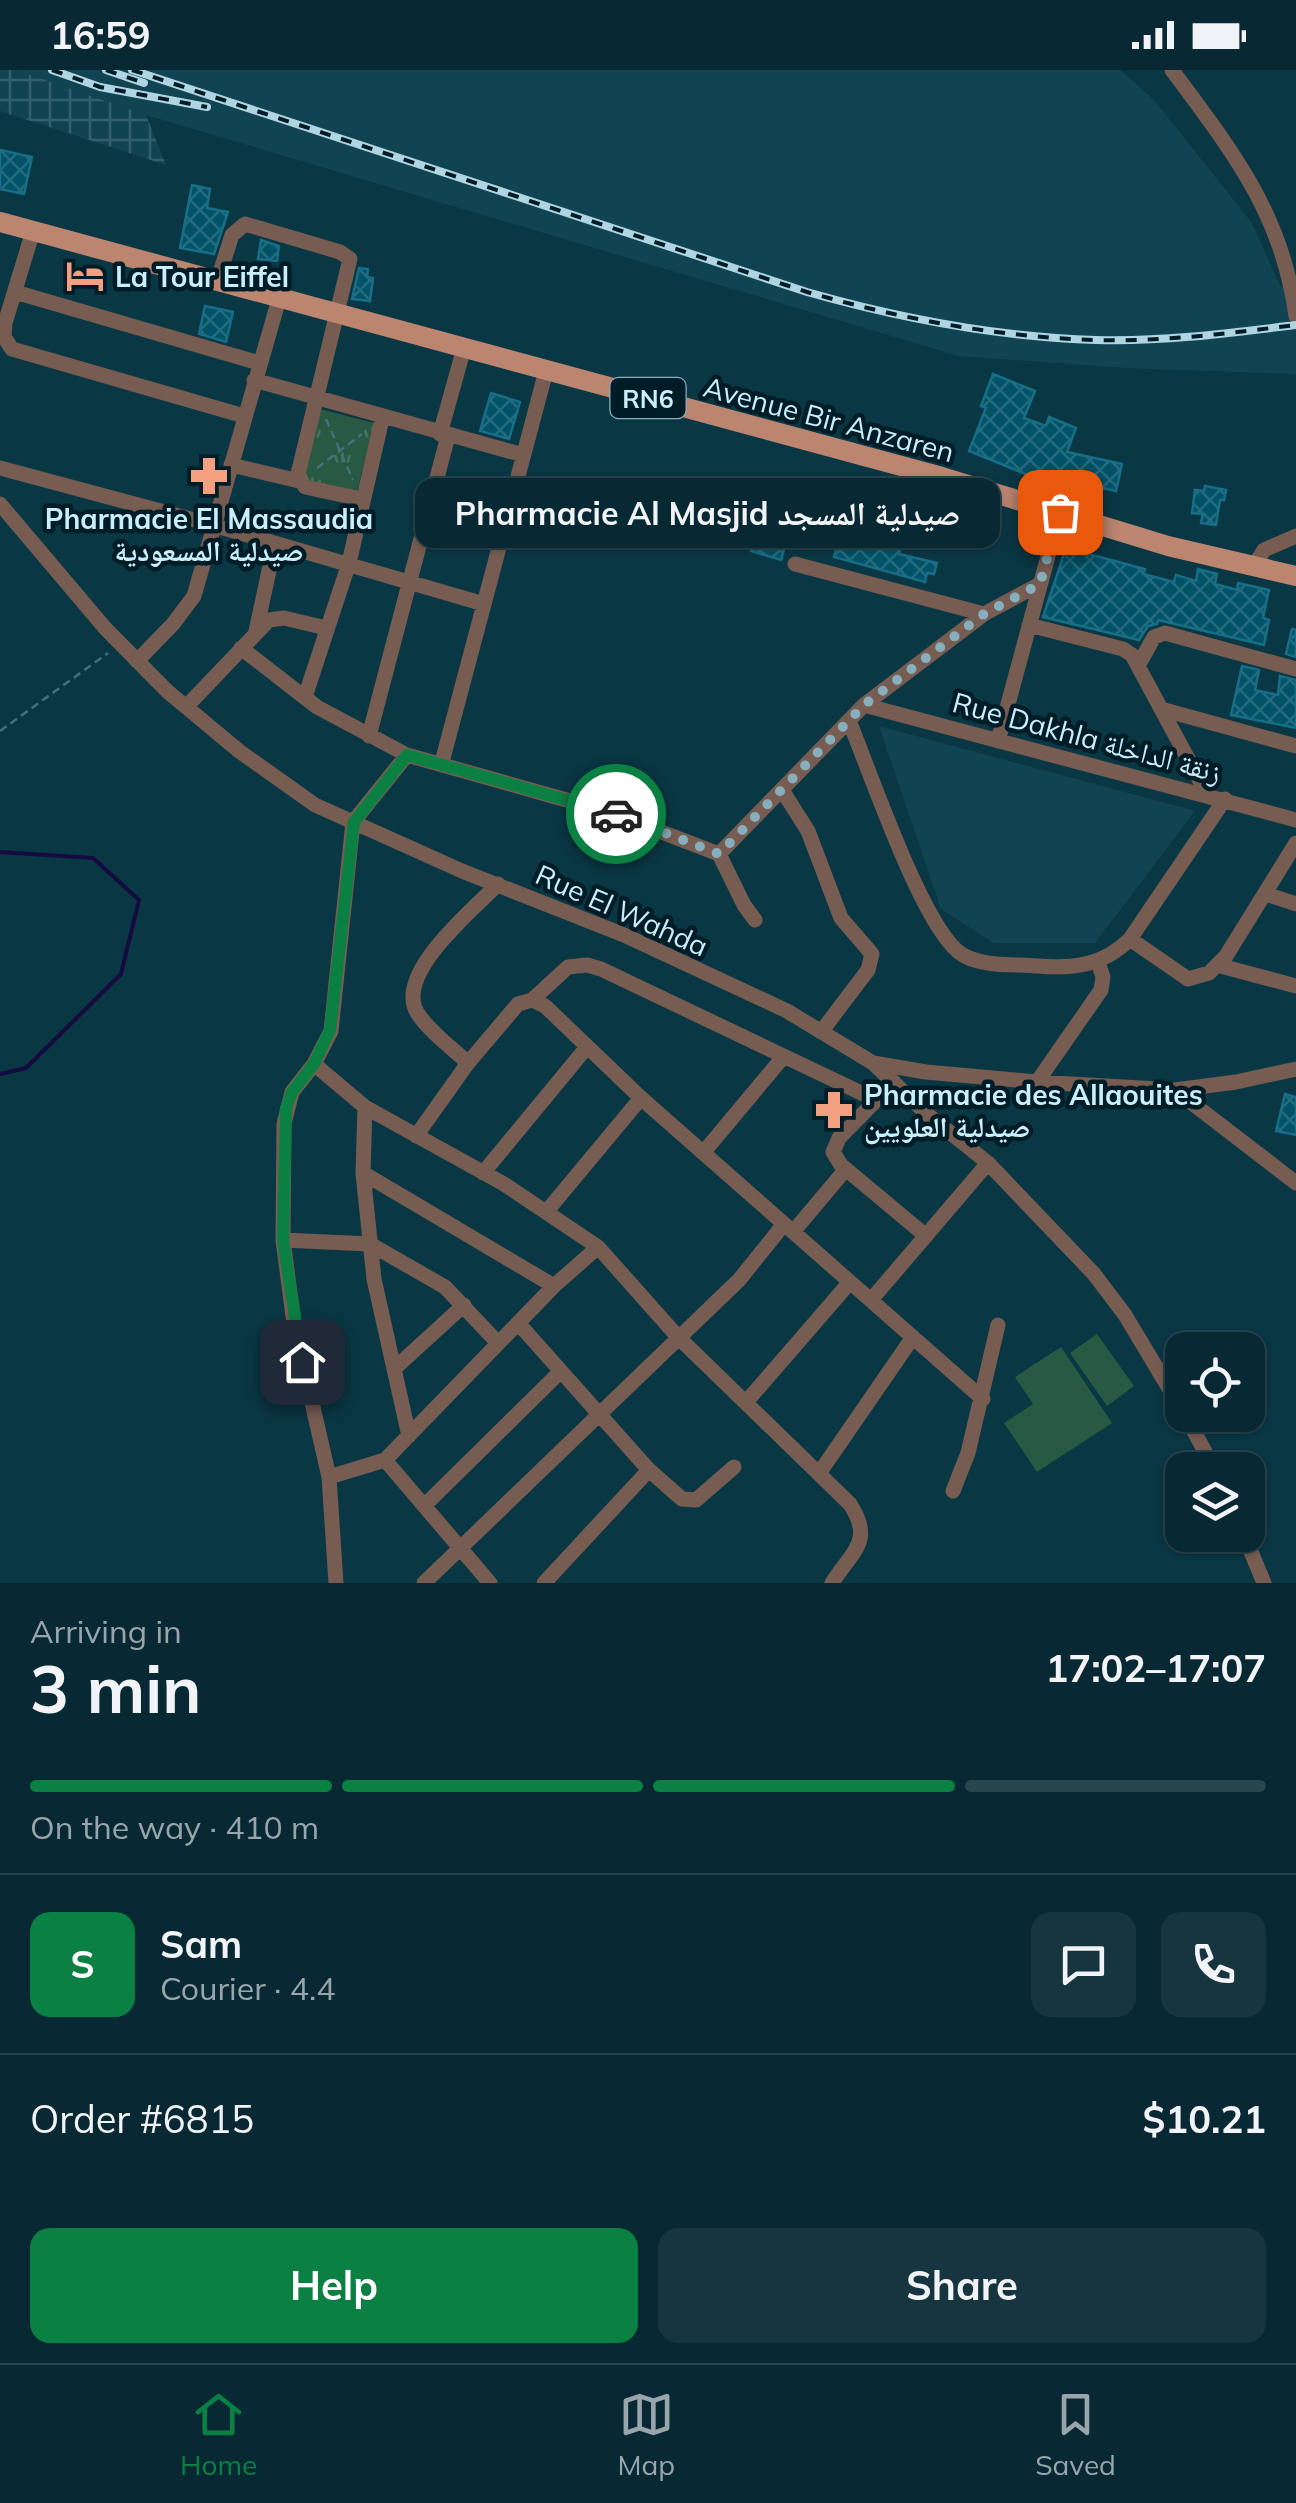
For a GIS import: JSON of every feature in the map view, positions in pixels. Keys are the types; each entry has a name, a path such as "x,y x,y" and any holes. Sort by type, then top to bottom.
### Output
{"main road":[{"name":"Avenue Bir Anzaren","path":"0,222 942,477 1168,546 1296,576"}],"street":[{"path":"1172,70 1257,192 1276,229 1296,316"},
{"path":"218,282 236,230 245,224 350,258 299,467 300,481"},
{"path":"33,231 4,337 14,350 244,416"},
{"path":"15,292 259,363"},
{"path":"137,661 194,596 279,298"},
{"path":"370,736 464,348"},
{"path":"442,762 546,371"},
{"path":"254,380 523,456"},
{"path":"305,697 349,563 382,418"},
{"path":"231,465 361,499"},
{"path":"0,468 275,542 484,604"},
{"name":"Rue El Wahda","path":"0,504 137,661 186,707 300,796 624,935 787,1011 873,1063 926,1114 988,1164 1094,1274 1126,1315 1165,1380"},
{"path":"998,740 1060,512"},
{"path":"1254,566 1264,550 1296,536"},
{"path":"256,634 275,542"},
{"path":"795,564 984,614"},
{"path":"719,854 864,705 984,614 1040,584"},
{"path":"186,707 269,620 326,628"},
{"path":"1029,625 1123,649 1139,664 1207,794"},
{"path":"1139,664 1154,636 1165,633 1296,669"},
{"path":"241,648 305,697 407,755 608,812 719,854 755,920"},
{"name":"Rue Dakhla زنقة الداخلة","path":"864,705 1296,820"},
{"path":"1161,708 1296,746"},
{"path":"850,721 923,902 954,949 977,961 1068,968 1098,962 1116,953 1130,939 1224,799"},
{"path":"336,1583 329,1477 294,1324 283,1240 286,1108 330,1030 354,822 407,755"},
{"path":"782,790 808,831 841,918 872,954 868,970 821,1032"},
{"path":"1130,939 1188,978 1201,977 1218,965 1296,843"},
{"path":"468,1063 420,1016 412,999 414,981 429,957 498,884"},
{"path":"1266,894 1296,904"},
{"path":"1037,1082 1100,993 1103,982 1098,962"},
{"path":"416,1136 468,1063 518,1004 532,1000 568,968 586,965 876,1100"},
{"path":"1218,965 1296,986"},
{"path":"532,1000 545,1006 641,1098 982,1398"},
{"path":"483,1173 586,1047"},
{"path":"704,1154 784,1056"},
{"path":"873,1063 1037,1082 1175,1090 1236,1082 1296,1068"},
{"path":"314,1064 365,1107 547,1211 598,1247 678,1337 850,1504 863,1528 862,1538 832,1583"},
{"path":"894,1082 833,1147 834,1156 926,1236"},
{"path":"1175,1090 1296,1183"},
{"path":"547,1211 641,1098"},
{"path":"365,1107 363,1173 374,1279 409,1436"},
{"path":"871,1300 988,1164"},
{"path":"424,1583 739,1280 846,1169"},
{"path":"363,1173 554,1286"},
{"path":"283,1240 370,1244 445,1287 498,1343"},
{"path":"329,1477 386,1460 554,1286 598,1247"},
{"path":"747,1401 850,1282"},
{"path":"394,1369 464,1305"},
{"path":"518,1323 648,1470 682,1499 696,1500 734,1466"},
{"path":"953,1491 968,1453 998,1324"},
{"path":"820,1472 913,1337"},
{"path":"425,1506 561,1371"},
{"path":"386,1460 490,1583"},
{"path":"544,1583 648,1470"},
{"path":"1251,1552 1264,1583"}],"path":[{"path":"317,399 361,499"},
{"path":"300,481 382,418"},
{"path":"0,732 121,644"}],"shaded area":[{"path":"0,70 16,70 146,115 166,165 0,111"},
{"path":"16,70 1120,70 1155,101 1252,223 1280,286 1296,289 1296,374 1127,368 959,356 146,115"},
{"path":"879,726 1195,811 1095,943 994,943 941,909"}],"green space":[{"path":"320,409 374,423 357,492 308,483 304,478"},
{"path":"1097,1334 1134,1386 1107,1406 1070,1353"},
{"path":"1061,1347 1112,1423 1037,1472 1004,1423 1033,1404 1015,1377"}],"building":[{"path":"0,150 32,157 24,194 0,189"},
{"path":"192,185 210,189 207,208 228,212 214,254 180,248"},
{"path":"261,240 279,246 277,261 258,259"},
{"path":"359,268 368,269 367,277 373,278 370,301 352,299"},
{"path":"205,306 233,312 226,342 199,334"},
{"path":"993,374 1035,391 1024,418 1046,426 1049,417 1076,428 1067,452 1122,464 1116,491 1076,482 1070,496 969,451 986,408 981,406"},
{"path":"491,393 520,402 509,439 480,431"},
{"path":"1205,486 1226,490 1224,500 1220,500 1216,525 1201,523 1203,514 1192,513 1195,490 1204,491"},
{"path":"763,508 793,517 781,560 751,551"},
{"path":"842,529 901,545 899,554 937,563 934,574 927,573 925,582 834,557"},
{"path":"1066,548 1145,569 1143,574 1174,582 1176,575 1196,581 1198,569 1217,574 1215,584 1237,590 1238,583 1269,590 1263,618 1269,620 1264,645 1158,620 1148,626 1139,640 1043,617"},
{"path":"1292,629 1296,630 1296,657 1286,654"},
{"path":"1242,666 1259,670 1255,690 1278,695 1280,676 1296,680 1296,728 1231,715"},
{"path":"1285,1094 1296,1097 1296,1135 1276,1131"}],"waterway":[{"path":"0,852 93,858 139,900 121,974 26,1068 0,1074"}],"railway":[{"path":"52,70 100,87 207,107"},
{"path":"106,70 144,83"},
{"path":"132,70 807,292 878,310 986,331 1096,340 1171,338 1296,325"}],"way so far":[{"path":"616,814 719,854 864,705 984,614 1040,584 1060,512"}],"place":[{"name":"La Tour Eiffel","path":"85,276"},
{"name":"Pharmacie El Massaudia صيدلية المسعودية","path":"209,476"},
{"name":"Pharmacie Al Masjid صيدلية المسجد","path":"1060,512"},
{"name":"Pharmacie des Allaouites صيدلية العلويين","path":"834,1110"}],"route":[{"path":"302,1362 283,1240 284,1124 292,1092 326,1045 330,1030 354,822 407,755 616,814"}]}
